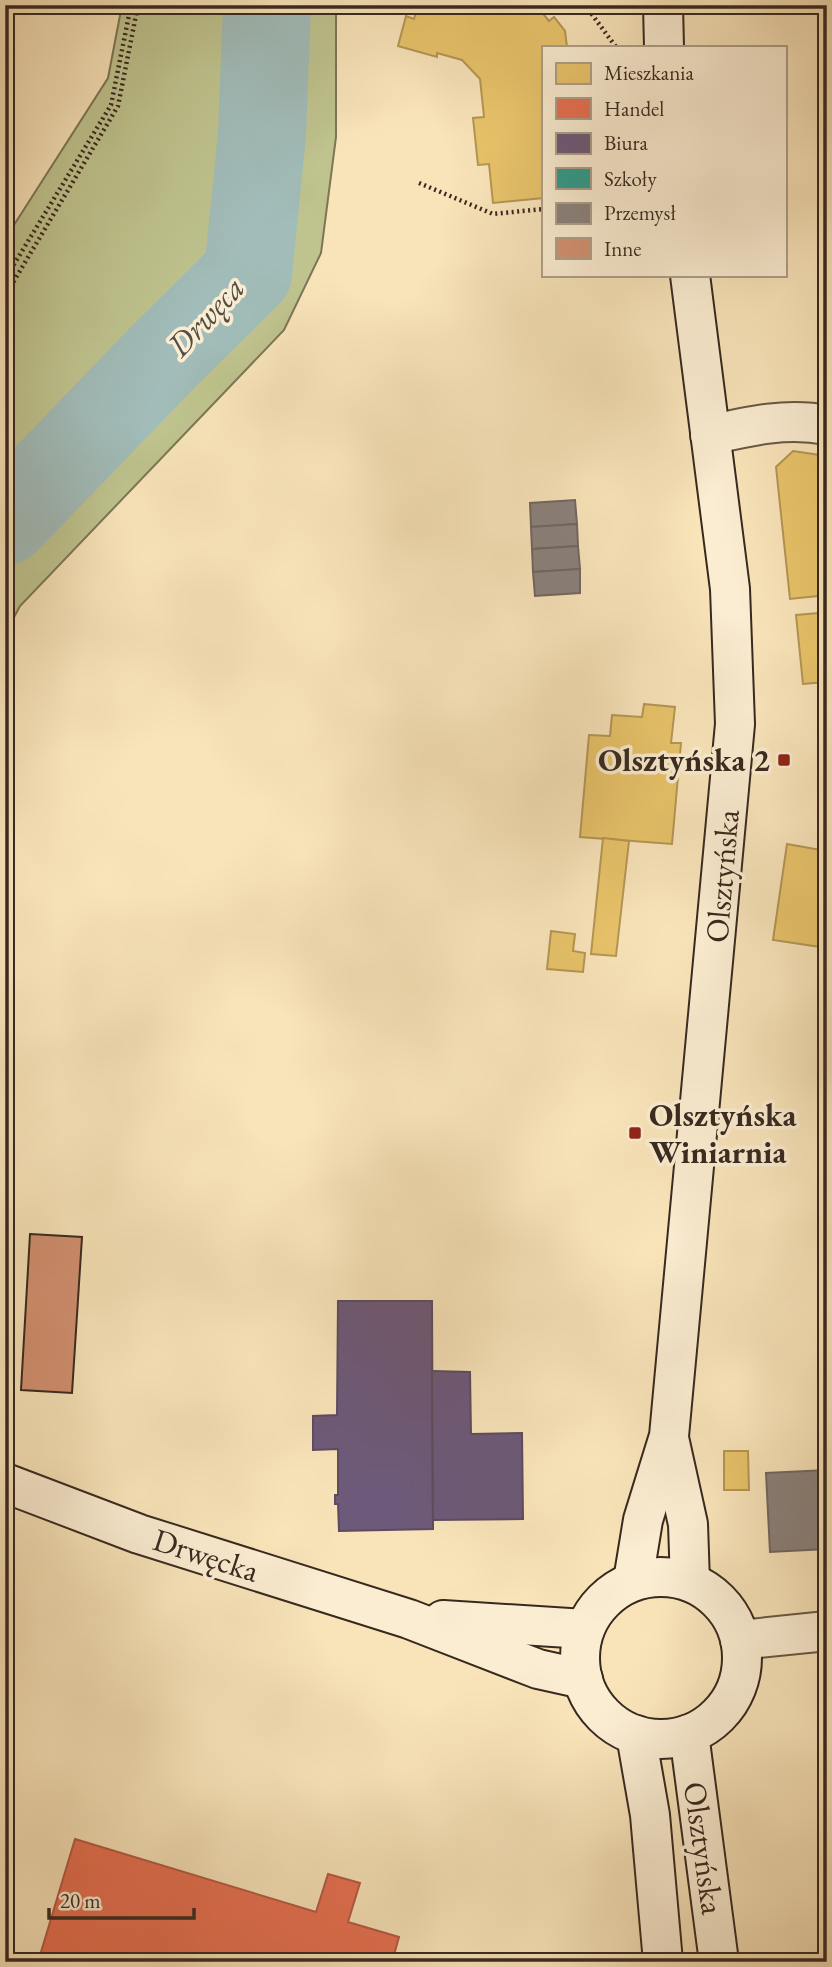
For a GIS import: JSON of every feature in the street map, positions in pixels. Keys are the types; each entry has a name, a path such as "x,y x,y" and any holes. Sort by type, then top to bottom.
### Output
{"street":[{"path":"663,5 664,46"},
{"name":"Olsztyńska","path":"633,1581 643,1520 669,1436 735,724 730,589 690,276"},
{"path":"710,435 748,426 802,420 827,425"},
{"name":"Olsztyńska","path":"669,1436 688,1524 690,1582"},
{"name":"Drwęcka","path":"5,1483 139,1534 409,1619 538,1669 583,1679"},
{"path":"655,1576 690,1582 719,1600 732,1618 740,1640 742,1664 737,1686 726,1707 709,1723 689,1734 666,1739 644,1737 621,1729 603,1715 589,1697 579,1651 585,1629 596,1609 612,1592 633,1581 655,1576"},
{"name":"Drwęcka","path":"409,1619 585,1629"},
{"path":"740,1640 827,1630"},
{"name":"Olsztyńska","path":"636,1734 650,1815 663,1962"},
{"name":"Olsztyńska","path":"689,1734 719,1962"}],"path":[{"path":"5,279 111,105 131,5"},
{"path":"5,296 118,106 138,5"},
{"path":"585,5 615,46"},
{"path":"419,183 493,214 542,209"}],"green space":[{"path":"122,5 336,5 336,137 321,253 284,330 20,606 5,634 5,239 108,78"}],"building: Mieszkania":[{"path":"418,5 536,5 549,21 554,17 565,31 567,46 542,46 542,198 493,203 489,164 478,165 473,118 484,117 480,79 462,60 437,53 437,57 398,46 406,16 414,19"},
{"path":"793,451 827,456 827,595 790,599 776,467"},
{"path":"819,613 826,682 803,684 796,615"},
{"path":"644,704 675,707 671,743 681,743 672,844 580,837 589,735 610,736 612,715 642,717"},
{"path":"603,838 629,841 616,956 591,954"},
{"path":"787,844 827,851 827,948 773,940"},
{"path":"551,931 575,934 573,951 585,953 583,972 547,969"},
{"path":"724,1451 748,1451 749,1490 724,1490"}],"building: Handel":[{"path":"75,1839 316,1912 328,1874 360,1883 348,1922 399,1937 392,1962 38,1962"}],"building: Biura":[{"path":"338,1301 432,1301 433,1529 339,1531 338,1504 335,1504 335,1495 338,1495 338,1449 313,1450 313,1416 337,1415"},
{"path":"432,1371 470,1372 471,1434 522,1433 523,1519 433,1520"}],"building: Szkoły":[{"path":"827,1172 827,1202 822,1201"}],"building: Przemysł":[{"path":"575,500 577,524 531,527 530,503"},
{"path":"577,524 578,546 532,549 531,527"},
{"path":"578,546 580,569 533,572 532,549"},
{"path":"580,569 580,593 535,596 533,572"},
{"path":"827,1470 827,1549 770,1552 766,1473"}],"building: Inne":[{"path":"30,1234 82,1237 72,1393 21,1390"}],"waterway":[{"name":"Drwęca","path":"5,521 248,273 262,134 267,5"}],"place":[{"name":"Olsztyńska 2","path":"784,760"},
{"name":"Olsztyńska Winiarnia","path":"635,1133"}]}
